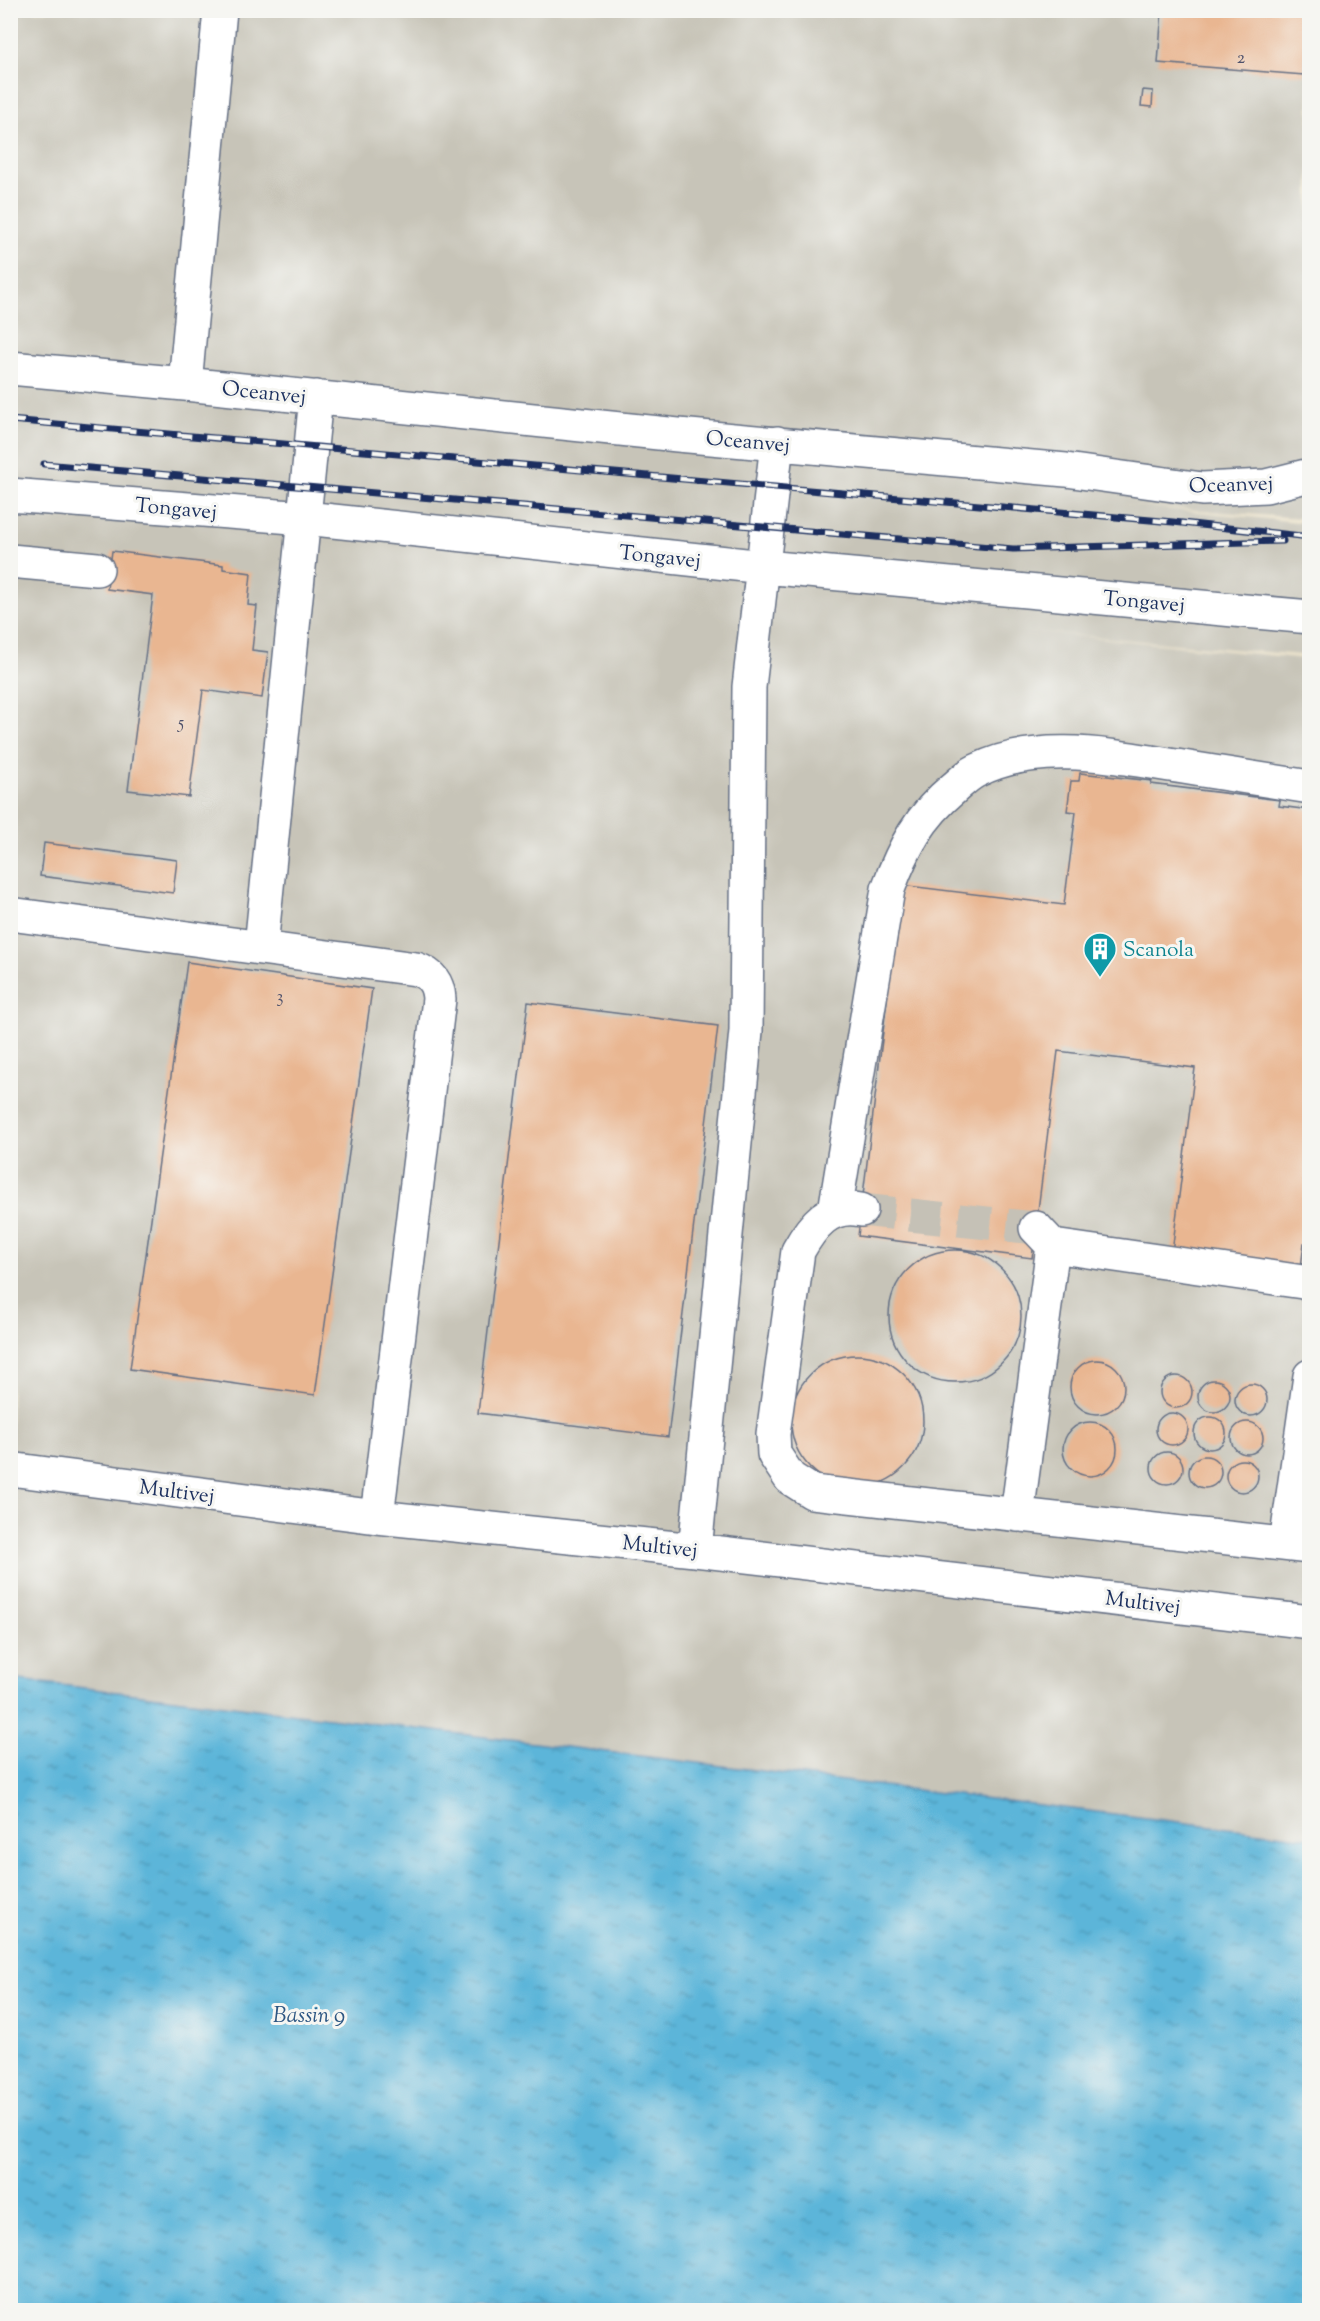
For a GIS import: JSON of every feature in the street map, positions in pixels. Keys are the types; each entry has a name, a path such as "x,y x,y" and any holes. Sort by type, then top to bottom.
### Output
{"street":[{"path":"185,384 220,10"},
{"name":"Oceanvej","path":"10,368 1066,470 1202,489 1266,486 1310,475"},
{"path":"261,947 316,397"},
{"path":"695,1550 746,1031 749,687 777,443"},
{"name":"Tongavej","path":"10,495 305,518 764,567 1310,616"},
{"path":"10,561 96,569"},
{"path":"1310,786 1106,755 1044,754 1010,757 974,772 946,794 923,819 901,854 888,889 848,1210 822,1217 809,1232 798,1251 773,1434 774,1454 790,1478 812,1492 1298,1546 1310,1377"},
{"path":"10,914 416,969 426,972 433,979 438,988 439,999 377,1516"},
{"path":"1017,1515 1045,1237 1310,1284"},
{"name":"Multivej","path":"10,1469 377,1516 695,1550 1310,1622"}],"shaded area":[{"path":"11,11 1309,11 1309,519 1120,504 1309,523 1309,656 1019,630 1309,659 1309,1838 11,1679"}],"water":[{"name":"Bassin 9","path":"11,1679 1309,1838 1309,2310 11,2310"}],"building":[{"path":"1162,10 1309,10 1304,75 1158,63"},
{"path":"1143,90 1153,91 1152,107 1141,106"},
{"path":"112,551 223,565 223,569 251,573 248,605 257,606 252,650 268,652 262,698 203,690 189,797 128,790 153,595 107,589"},
{"name":"Scanola","path":"1080,773 1280,800 1279,806 1310,810 1310,1243 1304,1243 1300,1276 1171,1260 1195,1068 1058,1051 1032,1258 858,1236 901,885 1064,905 1076,812 1067,811 1071,781 1079,781"},
{"path":"44,843 177,860 173,893 40,876"},
{"path":"187,962 372,989 315,1395 130,1369"},
{"path":"528,1002 718,1026 668,1437 478,1413"},
{"path":"955,1250 980,1255 1002,1269 1016,1291 1021,1316 1016,1341 1002,1363 980,1377 955,1382 930,1377 908,1363 894,1341 889,1316 894,1291 908,1269 930,1255"},
{"path":"857,1355 882,1360 904,1374 918,1396 923,1421 918,1446 904,1468 882,1482 857,1487 832,1482 810,1468 796,1446 791,1421 796,1396 810,1374 832,1360"},
{"path":"1097,1360 1107,1362 1116,1368 1122,1377 1124,1387 1122,1397 1116,1406 1107,1412 1097,1414 1087,1412 1078,1406 1072,1397 1070,1387 1072,1377 1078,1368 1087,1362"},
{"path":"1176,1376 1187,1381 1192,1392 1187,1403 1176,1408 1165,1403 1160,1392 1165,1381"},
{"path":"1214,1380 1225,1385 1230,1396 1225,1407 1214,1412 1203,1407 1198,1396 1203,1385"},
{"path":"1251,1384 1262,1389 1267,1400 1262,1411 1251,1416 1240,1411 1235,1400 1240,1389"},
{"path":"1172,1413 1183,1418 1188,1429 1183,1440 1172,1445 1161,1440 1156,1429 1161,1418"},
{"path":"1210,1417 1221,1422 1226,1433 1221,1444 1210,1449 1199,1444 1194,1433 1199,1422"},
{"path":"1090,1422 1100,1424 1109,1430 1115,1439 1117,1449 1115,1459 1109,1468 1100,1474 1090,1476 1080,1474 1071,1468 1065,1459 1063,1449 1065,1439 1071,1430 1080,1424"},
{"path":"1247,1422 1258,1427 1263,1438 1258,1449 1247,1454 1236,1449 1231,1438 1236,1427"},
{"path":"1167,1452 1178,1457 1183,1468 1178,1479 1167,1484 1156,1479 1151,1468 1156,1457"},
{"path":"1205,1456 1216,1461 1221,1472 1216,1483 1205,1488 1194,1483 1189,1472 1194,1461"},
{"path":"1242,1460 1253,1465 1258,1476 1253,1487 1242,1492 1231,1487 1226,1476 1231,1465"}],"tunnel":[{"path":"861,1210 1036,1228"}],"railway":[{"path":"10,420 1173,522 1310,537"},
{"path":"44,464 1013,549 1283,541"}],"place":[{"name":"Scanola","path":"1100,978"}]}
